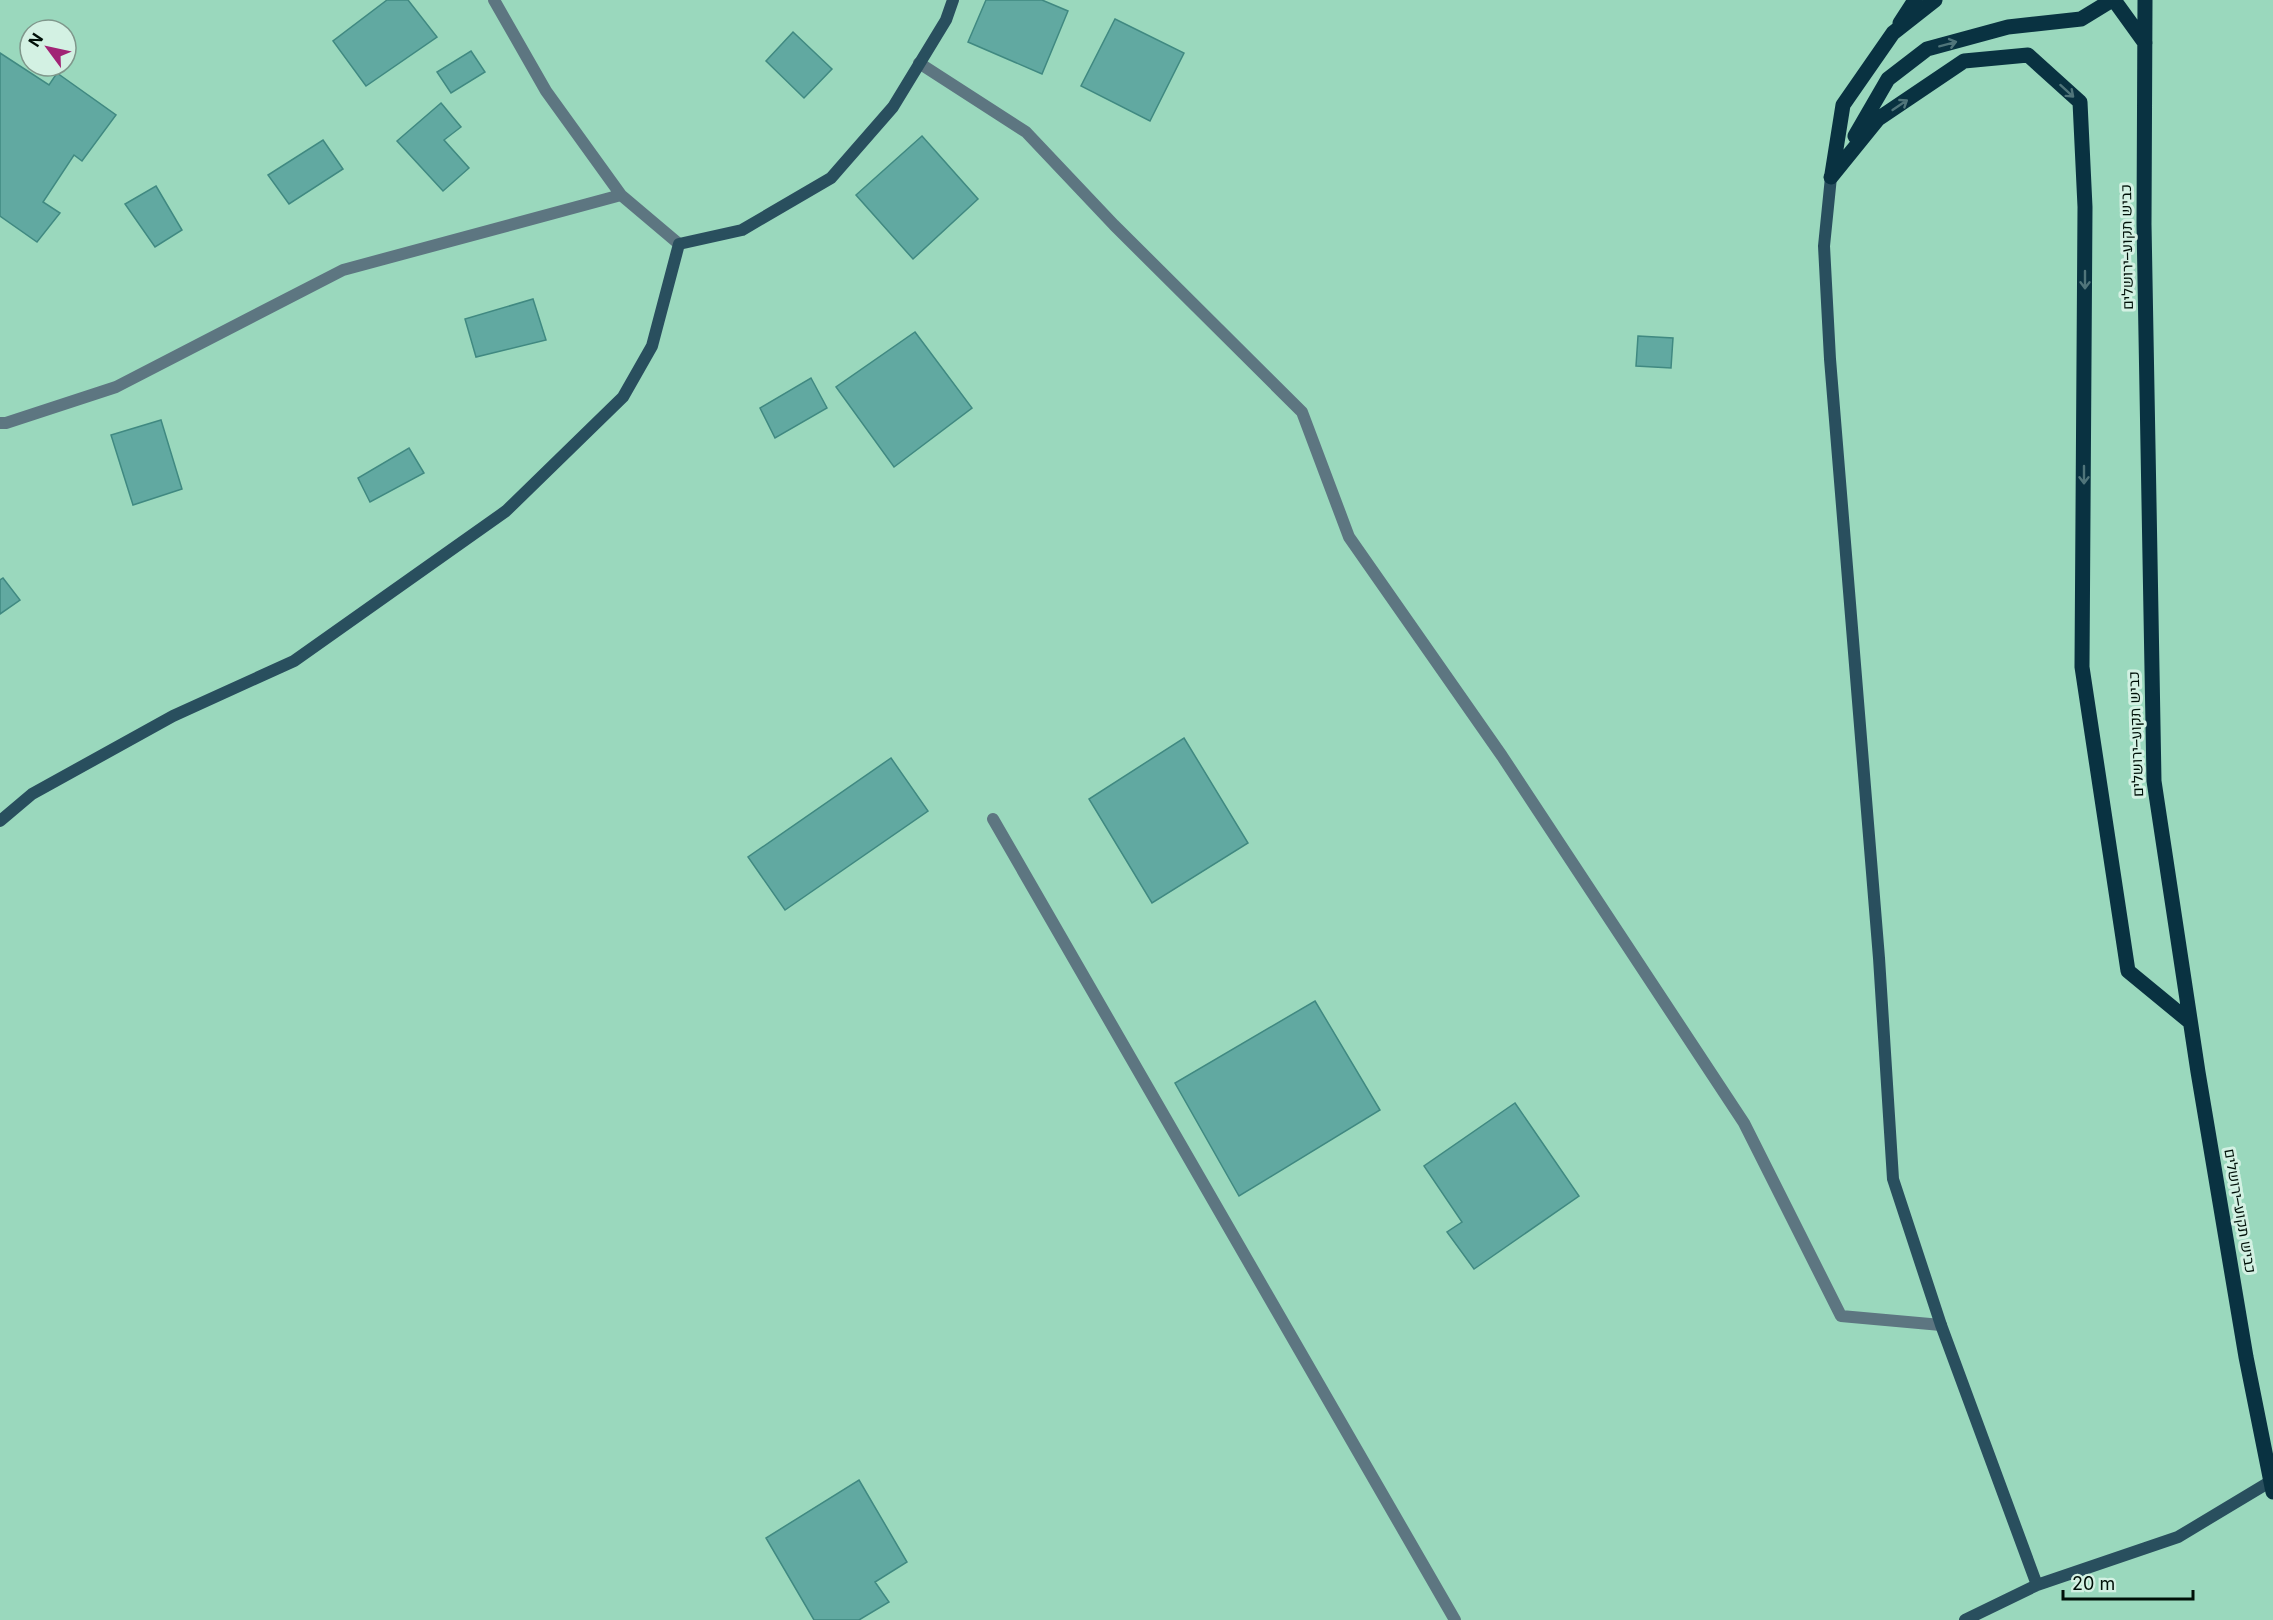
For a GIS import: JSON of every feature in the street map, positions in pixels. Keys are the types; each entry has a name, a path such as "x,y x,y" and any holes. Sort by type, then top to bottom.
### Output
{"main road":[{"path":"1831,177 1843,105 1915,0"},
{"path":"1893,33 1935,0"},
{"path":"1831,177 1888,79 1927,49 2008,27 2081,19 2113,0 2145,43"},
{"name":"כביש תקוע–ירושלים","path":"2145,0 2144,224 2154,781 2190,1022 2246,1357 2273,1492"},
{"path":"1831,177 1878,119 1964,61 2028,55 2080,102 2085,207 2082,667 2128,971 2190,1022"}],"street":[{"path":"494,0 546,91 621,195 679,244"},
{"path":"679,244 742,230 831,178 893,107 946,20 953,0"},
{"path":"919,63 1026,132 1114,225 1302,412 1350,537 1502,756 1744,1123 1841,1316 1941,1325"},
{"path":"1831,177 1824,246 1830,359 1880,958 1893,1179 1941,1325 2037,1585"},
{"path":"0,423 116,387 343,270 621,195"},
{"path":"0,821 32,794 173,716 294,661 506,511 622,398 652,346 679,244"},
{"path":"993,819 1455,1620"},
{"path":"1965,1620 2037,1585 2178,1537 2273,1480"}],"building":[{"path":"387,0 408,0 437,37 366,86 333,41"},
{"path":"986,0 1042,0 1068,11 1042,74 968,42"},
{"path":"1115,19 1184,53 1150,121 1081,86"},
{"path":"793,32 832,69 804,98 766,61"},
{"path":"471,51 485,72 451,93 437,72"},
{"path":"0,53 18,65 18,78 38,78 49,85 54,78 64,78 116,115 82,161 74,155 43,202 60,213 37,242 0,216"},
{"path":"441,103 461,127 444,140 469,168 443,191 397,141"},
{"path":"922,136 978,199 913,259 856,195"},
{"path":"323,140 343,169 289,204 268,175"},
{"path":"156,186 182,230 155,247 125,204"},
{"path":"533,299 546,340 476,357 465,319"},
{"path":"915,332 972,408 894,467 836,387"},
{"path":"1638,336 1673,338 1671,368 1636,366"},
{"path":"811,378 827,408 775,438 760,408"},
{"path":"161,420 182,489 133,505 111,435"},
{"path":"409,448 424,473 370,502 358,478"},
{"path":"3,578 20,600 0,614 0,580"},
{"path":"1184,738 1248,843 1152,903 1089,799"},
{"path":"891,758 928,811 785,910 748,857"},
{"path":"1315,1001 1380,1110 1239,1196 1175,1083"},
{"path":"1515,1103 1579,1196 1474,1269 1447,1232 1462,1222 1424,1166"},
{"path":"859,1480 907,1562 875,1582 889,1602 859,1620 814,1620 766,1538"}]}
